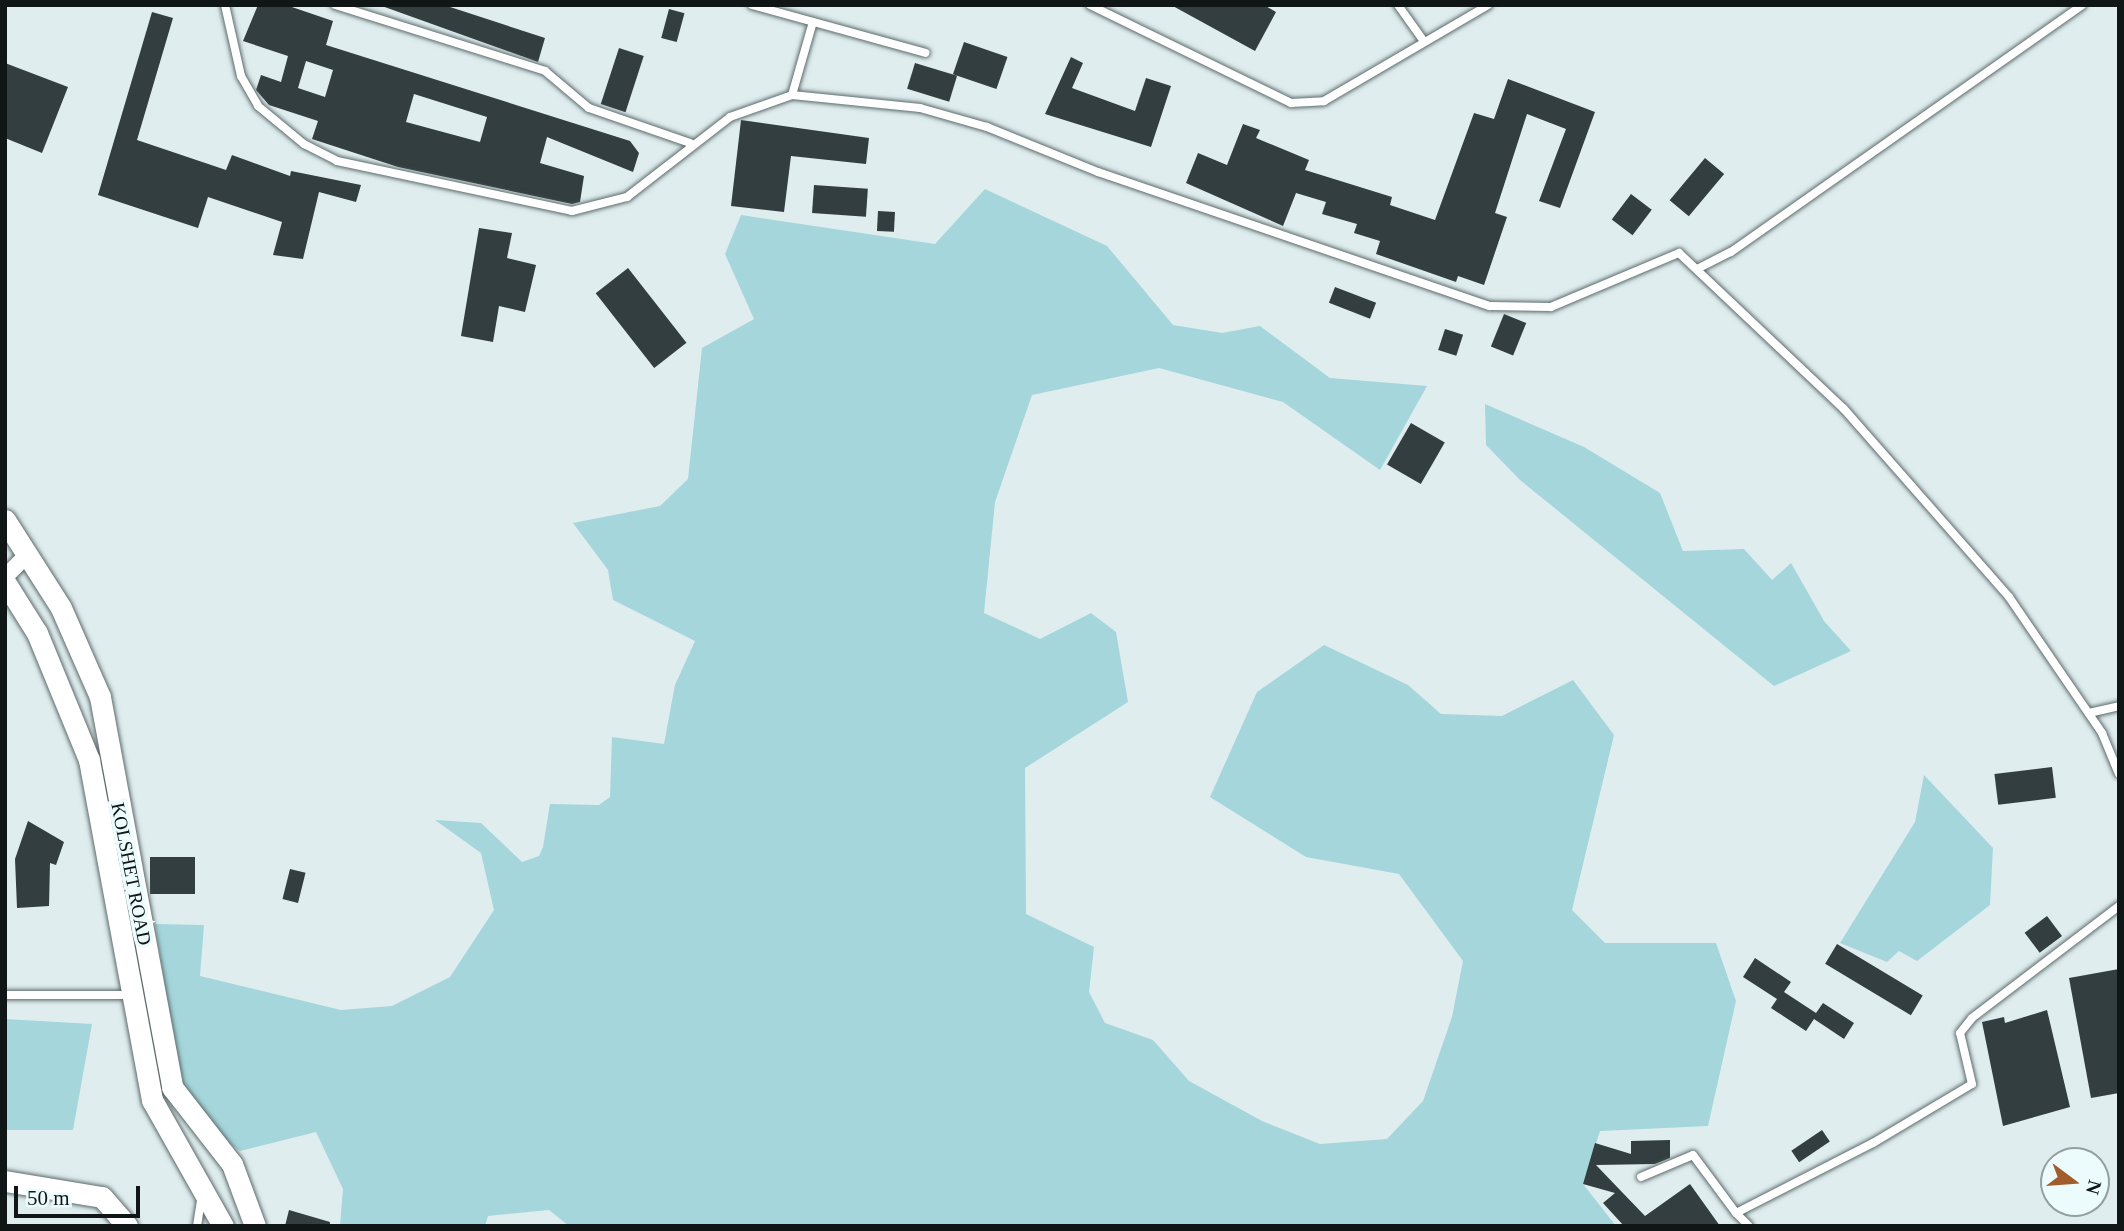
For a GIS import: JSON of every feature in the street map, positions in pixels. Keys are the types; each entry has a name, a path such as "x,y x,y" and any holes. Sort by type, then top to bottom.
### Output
{"street":[{"name":"KOLSHET ROAD","path":"5,520 29,554 86,655 99,759 126,890 142,993 152,1100 223,1226"},
{"path":"5,579 29,554"},
{"name":"KOLSHET ROAD","path":"5,579 37,633 99,759"},
{"name":"KOLSHET ROAD","path":"142,993 172,1087 232,1164 255,1226"},
{"path":"152,1100 172,1087"},
{"path":"5,1181 102,1197 127,1226"}],"lane":[{"path":"225,5 240,76 258,106 277,125 337,161 572,211 627,197 690,143 730,117 792,95 920,108 988,127 1111,177 1490,306 1550,307 1679,253 1699,268 1853,419 2009,597 2089,713 2119,774"},
{"path":"335,5 545,71 589,108 690,143"},
{"path":"752,5 926,53"},
{"path":"1090,5 1291,103 1324,101 1423,40 1488,5"},
{"path":"1398,5 1423,40"},
{"path":"1699,268 1731,252 2082,5"},
{"path":"792,95 813,22"},
{"path":"2089,713 2119,706"},
{"path":"1736,1213 1972,1084 1960,1032 1972,1018 2119,906"},
{"path":"5,995 142,993"},
{"path":"1642,1177 1693,1155 1736,1213 1749,1226"},
{"path":"197,1226 204,1189"}],"shaded area":[{"path":"985,189 1107,246 1173,325 1222,333 1260,326 1330,378 1427,386 1380,470 1283,402 1159,368 1032,395 995,502 984,613 1040,639 1091,613 1116,632 1128,702 1025,768 1026,914 1094,947 1089,992 1105,1023 1153,1040 1189,1081 1262,1121 1320,1144 1387,1139 1423,1101 1452,1017 1463,961 1399,874 1306,857 1210,797 1257,692 1324,645 1408,685 1441,714 1502,716 1573,680 1614,735 1572,910 1605,943 1716,943 1736,1001 1708,1126 1600,1131 1583,1184 1616,1226 569,1226 549,1210 488,1216 485,1226 340,1226 343,1189 316,1132 240,1151 212,1131 180,1081 155,924 204,925 200,976 341,1010 392,1006 450,977 494,910 481,853 435,820 481,823 522,862 539,856 550,804 599,805 610,797 612,737 664,744 675,685 695,641 613,600 608,570 573,523 660,506 688,479 702,348 754,319 725,254 741,215 935,244"},
{"path":"1485,404 1584,447 1660,493 1683,551 1744,549 1772,580 1791,563 1824,621 1851,651 1774,686 1520,480 1486,445"},
{"path":"1924,775 1993,848 1990,905 1917,961 1899,951 1887,962 1840,943 1915,822"},
{"path":"5,1019 92,1024 73,1130 5,1130"}],"building":[{"path":"258,5 286,5 333,21 326,45 630,141 639,153 633,172 547,137 540,163 584,176 580,202 572,204 398,167 312,139 318,121 269,105 256,90 261,75 281,82 288,56 243,41","holes":["306,61 333,70 325,97 298,88","414,94 487,117 480,142 406,122"]},
{"path":"379,5 444,5 545,38 538,62"},
{"path":"1171,5 1264,5 1276,12 1255,51"},
{"path":"669,9 684,13 677,42 661,38"},
{"path":"152,12 173,18 137,140 226,170 232,155 290,176 291,171 361,185 356,202 319,192 303,259 273,255 282,222 208,197 198,228 98,195"},
{"path":"964,42 1007,57 996,89 953,74"},
{"path":"619,48 644,56 625,112 601,104"},
{"path":"1071,57 1083,63 1072,88 1135,111 1146,78 1171,86 1151,147 1045,114"},
{"path":"5,63 68,87 42,153 5,138"},
{"path":"915,63 957,76 949,102 907,89"},
{"path":"1508,79 1595,112 1560,208 1539,201 1566,129 1527,114 1495,213 1507,217 1484,285 1458,276 1456,282 1376,254 1380,241 1354,233 1357,224 1322,214 1326,202 1296,193 1283,226 1186,183 1198,153 1227,165 1243,124 1260,130 1256,138 1309,160 1305,170 1392,197 1390,205 1435,220 1474,113 1494,119"},
{"path":"741,120 869,138 866,164 791,156 784,212 731,206"},
{"path":"1705,158 1724,174 1689,216 1670,200"},
{"path":"814,185 868,189 866,217 812,213"},
{"path":"1631,194 1652,210 1633,235 1612,220"},
{"path":"878,211 895,212 894,232 877,231"},
{"path":"479,228 512,233 507,258 536,265 525,312 499,306 493,342 461,336"},
{"path":"628,268 686,343 654,368 596,293"},
{"path":"1335,287 1376,303 1370,319 1329,303"},
{"path":"1504,314 1526,323 1513,355 1491,346"},
{"path":"1445,329 1463,335 1456,356 1438,350"},
{"path":"1411,423 1445,442 1421,484 1387,465"},
{"path":"2052,767 2056,798 1998,805 1994,774"},
{"path":"28,821 64,842 56,865 50,863 49,906 17,908 15,859"},
{"path":"150,857 195,857 195,894 150,894"},
{"path":"290,869 306,873 298,903 283,899"},
{"path":"2047,916 2062,936 2040,953 2025,933"},
{"path":"1837,944 1923,996 1911,1015 1825,964"},
{"path":"1755,958 1791,982 1784,992 1816,1013 1823,1003 1854,1023 1844,1039 1814,1019 1806,1031 1771,1008 1777,999 1743,977"},
{"path":"2119,969 2119,1093 2091,1098 2069,978"},
{"path":"2047,1010 2070,1107 2003,1126 1982,1022 2004,1017 2005,1023"},
{"path":"1822,1130 1830,1142 1799,1162 1791,1151"},
{"path":"1670,1140 1670,1158 1655,1164 1596,1165 1645,1216 1690,1184 1720,1226 1624,1226 1603,1203 1615,1193 1583,1184 1595,1143 1631,1154 1631,1141"},
{"path":"289,1210 330,1222 330,1226 285,1226"}]}
